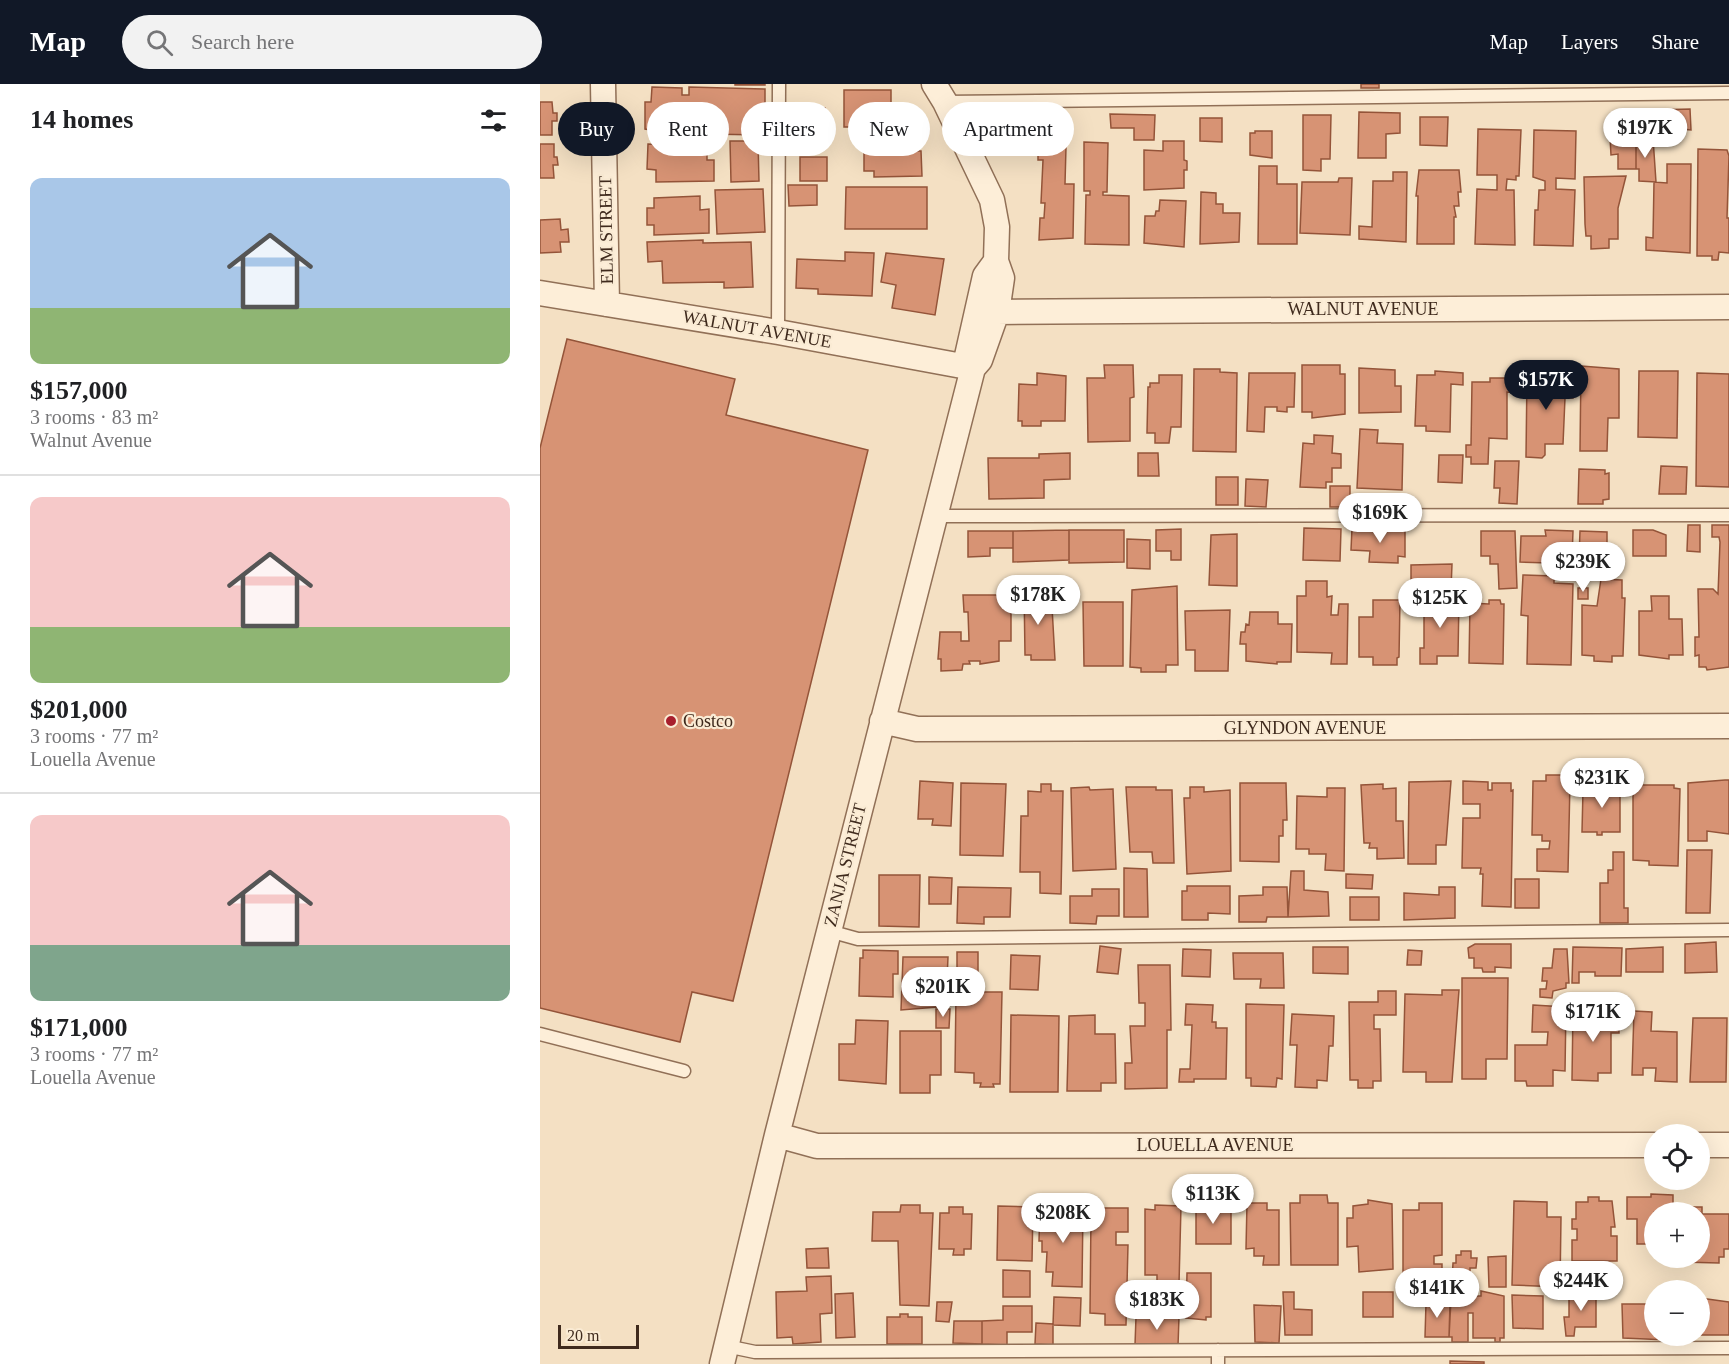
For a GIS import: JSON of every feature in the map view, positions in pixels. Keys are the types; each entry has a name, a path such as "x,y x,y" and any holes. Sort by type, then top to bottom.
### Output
{"street":[{"name":"ELM STREET","path":"603,84 607,304"},
{"name":"ZANJA STREET","path":"724,1355 777,1135 934,516 973,368 980,360 997,312 1002,278 996,261 997,227 992,200 940,93"},
{"name":"ZANJA STREET","path":"973,368 967,356 971,336 985,276 996,261"},
{"name":"WALNUT AVENUE","path":"540,293 778,332 973,368"},
{"name":"WALNUT AVENUE","path":"997,312 1729,307"},
{"name":"GLYNDON AVENUE","path":"882,721 916,729 1729,726"},
{"name":"LOUELLA AVENUE","path":"777,1135 817,1146 1644,1145"},
{"path":"1710,1144 1729,1144"}],"lane":[{"path":"778,332 779,84"},
{"path":"940,93 1729,93"},
{"path":"934,516 1729,515"},
{"path":"829,931 858,939 1729,930"},
{"path":"540,1034 684,1071"},
{"path":"724,1355 754,1352 1729,1348"},
{"path":"1218,1350 1218,1364"}],"building":[{"path":"765,84 765,85 735,85"},
{"path":"1361,84 1379,84 1379,88 1361,88"},
{"path":"652,87 682,88 682,95 689,95 689,87 765,89 765,102 741,102 741,135 729,134 729,102 651,102"},
{"path":"844,90 891,90 891,102 848,102 848,127 844,127"},
{"path":"540,102 552,102 553,113 557,113 557,121 552,121 552,135 540,135"},
{"path":"645,102 647,102 647,129 645,129"},
{"path":"1690,109 1691,130 1655,127 1655,110"},
{"path":"1359,112 1400,113 1400,133 1386,134 1386,158 1358,158"},
{"path":"1110,114 1155,115 1154,140 1134,140 1134,128 1111,128"},
{"path":"1303,115 1331,115 1330,159 1321,159 1321,171 1303,170"},
{"path":"1420,117 1448,117 1447,146 1420,145"},
{"path":"1200,118 1222,118 1222,142 1200,141"},
{"path":"1609,119 1624,120 1624,130 1636,130 1636,169 1618,169 1618,154 1611,155"},
{"path":"1478,129 1521,130 1519,176 1516,176 1516,180 1507,179 1506,190 1514,190 1515,245 1475,244 1477,189 1497,190 1497,175 1477,175"},
{"path":"1534,130 1576,131 1575,179 1556,178 1556,189 1575,190 1573,246 1534,245 1535,210 1538,210 1539,190 1545,190 1545,181 1533,177"},
{"path":"1636,130 1639,130 1639,138 1653,138 1656,182 1639,181 1639,169 1636,169"},
{"path":"1255,131 1272,131 1272,158 1250,155 1250,133 1255,133"},
{"path":"730,141 741,141 741,156 758,156 759,181 731,182"},
{"path":"1163,141 1184,141 1184,160 1187,161 1187,170 1184,170 1184,188 1144,190 1144,150 1163,151"},
{"path":"1084,142 1108,143 1107,192 1103,192 1103,195 1129,196 1129,245 1085,244 1086,195 1090,195 1090,191 1084,191"},
{"path":"540,144 554,144 554,157 557,157 558,165 553,165 554,178 540,178"},
{"path":"1698,149 1727,150 1729,156 1727,218 1729,218 1729,253 1719,252 1718,260 1712,260 1712,256 1697,256"},
{"path":"648,156 707,156 707,160 714,160 714,181 656,182 656,170 647,169"},
{"path":"864,156 921,156 922,176 874,177 874,171 864,171"},
{"path":"1038,156 1066,156 1065,184 1074,184 1073,238 1039,240 1040,218 1044,218 1045,203 1041,203 1043,160 1038,160"},
{"path":"800,157 827,157 827,181 800,181"},
{"path":"1667,164 1691,164 1690,253 1646,250 1646,237 1653,238 1654,182 1667,183"},
{"path":"1259,166 1277,166 1277,184 1297,184 1297,244 1258,244"},
{"path":"1419,170 1459,170 1461,192 1458,192 1459,206 1454,206 1456,217 1454,217 1454,244 1417,244 1418,196 1416,196"},
{"path":"1393,172 1407,172 1406,242 1359,239 1359,226 1372,227 1373,181 1393,181"},
{"path":"1626,176 1618,208 1618,239 1609,239 1609,248 1591,249 1591,236 1586,236 1584,177"},
{"path":"1339,178 1352,178 1350,235 1300,233 1302,182 1338,182"},
{"path":"788,185 817,185 817,205 789,206"},
{"path":"846,187 927,187 927,229 845,229"},
{"path":"763,189 765,232 717,234 715,190"},
{"path":"1201,192 1216,193 1216,204 1223,204 1223,213 1240,213 1239,242 1200,244"},
{"path":"700,196 700,210 709,209 709,233 654,235 654,225 647,225 647,208 654,208 654,198"},
{"path":"1160,200 1186,201 1184,247 1144,243 1145,216 1155,216 1156,211 1159,211"},
{"path":"560,219 561,230 568,229 569,242 560,242 561,252 540,253 540,220"},
{"path":"703,240 703,243 751,242 753,287 724,288 724,282 663,283 662,261 648,262 647,242"},
{"path":"845,252 874,253 872,296 818,294 818,289 796,288 797,259 845,261"},
{"path":"886,253 944,259 935,315 892,308 896,285 881,282"},
{"name":"Costco","path":"567,339 735,379 726,415 868,450 733,1001 692,992 680,1042 540,1008 540,448"},
{"path":"1104,365 1133,365 1134,397 1130,398 1130,441 1088,442 1087,378 1105,378"},
{"path":"1302,365 1340,365 1340,374 1345,374 1345,414 1312,418 1312,412 1302,412"},
{"path":"1581,366 1619,369 1619,418 1608,418 1607,451 1580,451"},
{"path":"1359,368 1395,370 1395,386 1401,386 1401,412 1359,413"},
{"path":"1194,369 1220,369 1220,372 1237,373 1236,452 1193,451"},
{"path":"1553,370 1564,371 1563,376 1574,376 1573,398 1565,398 1563,444 1545,444 1545,455 1542,458 1526,457 1527,375 1553,375"},
{"path":"1435,371 1463,373 1463,385 1451,384 1450,432 1426,431 1426,426 1415,426 1417,375 1435,375"},
{"path":"1639,371 1678,371 1677,438 1638,437"},
{"path":"1037,373 1066,376 1065,421 1041,421 1041,426 1022,426 1022,421 1018,421 1019,384 1037,385"},
{"path":"1249,373 1295,373 1294,407 1287,407 1287,412 1277,411 1277,407 1265,407 1264,432 1247,431"},
{"path":"1697,373 1729,374 1729,487 1696,486"},
{"path":"1159,375 1182,375 1181,427 1171,427 1169,443 1155,443 1155,433 1147,433 1148,387 1150,383 1159,383"},
{"path":"1490,378 1519,378 1519,393 1507,392 1507,439 1489,438 1488,464 1471,464 1471,457 1466,457 1466,445 1471,445 1472,382 1490,382"},
{"path":"1360,429 1378,430 1377,443 1403,444 1402,490 1357,488"},
{"path":"1314,435 1333,436 1332,453 1341,454 1341,468 1332,468 1332,482 1326,482 1326,488 1300,487 1303,443 1314,444"},
{"path":"1070,453 1070,479 1044,480 1044,498 989,499 988,458 1039,458 1039,454"},
{"path":"1138,453 1158,453 1159,476 1138,476"},
{"path":"1439,455 1463,455 1462,483 1438,482"},
{"path":"1495,461 1519,461 1517,504 1499,503 1500,488 1494,488"},
{"path":"1661,466 1687,467 1686,494 1659,494"},
{"path":"1579,469 1605,470 1605,474 1609,473 1609,499 1603,500 1603,504 1578,504"},
{"path":"1216,477 1238,477 1238,505 1216,505"},
{"path":"1246,479 1268,480 1266,507 1245,506"},
{"path":"1330,486 1350,486 1350,507 1330,507"},
{"path":"1688,525 1700,525 1700,552 1687,551"},
{"path":"1712,525 1729,525 1729,667 1707,670 1706,667 1699,667 1699,655 1695,656 1695,637 1699,637 1698,589 1713,589 1718,594 1720,542 1719,537 1712,537"},
{"path":"1304,528 1341,529 1340,561 1303,560"},
{"path":"1352,528 1405,530 1405,557 1398,556 1398,563 1369,562 1370,551 1351,550"},
{"path":"1181,529 1181,560 1171,560 1171,551 1156,551 1156,530"},
{"path":"1069,530 1124,530 1124,562 1069,563"},
{"path":"1069,530 1069,560 1013,562 1013,531"},
{"path":"1545,530 1573,531 1572,559 1549,558 1549,563 1520,562 1521,536 1546,536"},
{"path":"1633,530 1653,530 1666,535 1666,556 1633,556"},
{"path":"968,531 1013,531 1013,548 990,548 990,556 968,557"},
{"path":"1481,531 1515,531 1517,588 1499,589 1498,564 1490,564 1490,556 1481,556"},
{"path":"1580,531 1607,532 1607,559 1579,559"},
{"path":"1237,534 1237,586 1209,585 1211,535"},
{"path":"1127,539 1150,540 1150,569 1127,568"},
{"path":"1452,564 1451,590 1411,591 1411,565"},
{"path":"1523,575 1554,576 1554,583 1573,584 1571,665 1527,664 1528,616 1521,615"},
{"path":"1601,579 1622,580 1622,598 1625,598 1623,656 1612,656 1612,662 1594,661 1594,656 1582,655 1582,605 1597,606"},
{"path":"1306,581 1327,581 1327,597 1332,596 1331,615 1338,615 1339,604 1348,604 1347,664 1331,664 1332,653 1297,652 1297,596 1306,596"},
{"path":"1177,586 1178,665 1166,665 1166,672 1141,672 1141,668 1130,667 1132,590"},
{"path":"1024,588 1045,588 1045,607 1052,607 1055,660 1031,660 1031,655 1025,655"},
{"path":"1578,588 1588,588 1588,599 1578,599"},
{"path":"963,595 1011,595 1011,641 999,641 999,661 980,664 980,661 969,661 970,664 963,664 962,670 941,671 941,659 938,659 940,632 961,632 961,641 969,641 968,612 964,612"},
{"path":"1651,596 1669,596 1669,619 1682,619 1683,655 1669,655 1669,659 1639,655 1639,611 1652,611"},
{"path":"1424,597 1459,598 1458,656 1437,656 1437,664 1420,664 1420,648 1424,648"},
{"path":"1373,600 1400,600 1397,665 1373,665 1373,657 1359,657 1359,617 1373,617"},
{"path":"1489,600 1500,600 1501,604 1504,604 1503,664 1469,663 1470,603 1489,604"},
{"path":"1083,602 1123,602 1123,666 1084,666"},
{"path":"1230,610 1228,671 1195,671 1195,650 1186,650 1185,611"},
{"path":"1250,612 1278,612 1278,624 1292,624 1291,662 1277,662 1277,664 1246,661 1246,644 1240,644 1241,632 1245,632 1246,624 1249,625"},
{"path":"1546,775 1562,775 1562,782 1570,782 1568,872 1537,871 1537,849 1549,849 1550,841 1542,841 1542,835 1532,835 1533,781 1546,781"},
{"path":"1729,780 1729,834 1707,831 1707,841 1688,841 1688,783"},
{"path":"920,781 953,783 951,826 932,825 933,819 918,819"},
{"path":"1451,781 1446,845 1436,845 1436,864 1408,864 1409,782"},
{"path":"1463,781 1488,782 1488,790 1492,790 1492,783 1511,783 1511,791 1513,790 1511,907 1482,906 1483,874 1480,874 1481,868 1462,868 1463,818 1480,818 1480,804 1463,804"},
{"path":"961,783 1006,784 1003,856 960,855"},
{"path":"1240,783 1286,783 1287,820 1283,820 1283,836 1279,836 1279,862 1240,861"},
{"path":"1598,783 1620,783 1620,832 1602,832 1602,835 1597,835 1597,832 1582,832 1583,790 1599,790"},
{"path":"1041,784 1051,784 1051,791 1063,791 1061,894 1040,893 1040,872 1020,872 1021,816 1028,816 1028,791 1041,792"},
{"path":"1383,784 1383,789 1396,788 1396,821 1403,821 1404,858 1377,859 1377,848 1369,848 1370,843 1364,843 1361,785"},
{"path":"1639,785 1674,785 1674,788 1680,789 1678,866 1649,865 1649,861 1633,860 1633,787 1639,788"},
{"path":"1089,787 1090,790 1113,789 1116,869 1073,871 1071,788"},
{"path":"1126,787 1156,787 1156,790 1172,790 1174,863 1153,863 1152,852 1130,852"},
{"path":"1190,787 1204,787 1204,792 1230,790 1231,871 1187,874 1184,798 1190,798"},
{"path":"1327,788 1345,788 1344,871 1325,870 1326,854 1309,854 1309,849 1296,849 1297,796 1327,797"},
{"path":"1687,850 1712,850 1710,913 1686,913"},
{"path":"1613,852 1624,852 1624,908 1628,908 1628,923 1600,923 1600,883 1608,883 1608,870 1613,870"},
{"path":"1124,868 1147,869 1148,917 1124,917"},
{"path":"1291,871 1304,871 1304,890 1328,892 1329,916 1288,917"},
{"path":"1346,874 1373,875 1372,889 1346,888"},
{"path":"879,875 920,875 919,927 879,926"},
{"path":"929,877 952,878 951,904 929,904"},
{"path":"1515,879 1539,879 1539,908 1515,908"},
{"path":"1187,886 1230,886 1230,914 1208,913 1208,920 1182,920 1182,891 1187,891"},
{"path":"958,887 1011,888 1010,917 984,917 984,924 957,923"},
{"path":"1263,887 1287,887 1288,917 1267,917 1266,922 1239,922 1239,896 1263,895"},
{"path":"1439,887 1455,887 1455,918 1404,920 1404,893 1439,895"},
{"path":"1092,889 1119,889 1119,916 1097,916 1096,924 1070,923 1070,896 1092,896"},
{"path":"1350,897 1379,897 1379,920 1350,920"},
{"path":"1716,942 1717,972 1685,973 1685,944"},
{"path":"1475,944 1511,944 1511,968 1495,967 1495,972 1483,972 1482,968 1474,968 1474,958 1469,958 1468,948"},
{"path":"1100,946 1121,949 1118,974 1097,972"},
{"path":"1313,947 1348,947 1348,974 1313,973"},
{"path":"1573,947 1622,948 1621,976 1595,976 1595,972 1579,972 1579,983 1572,983"},
{"path":"1663,947 1663,972 1626,972 1626,949"},
{"path":"1183,949 1211,950 1210,977 1182,976"},
{"path":"1554,949 1567,949 1569,983 1566,983 1566,988 1553,991 1552,998 1540,997 1540,989 1546,989 1547,981 1542,981 1543,968 1552,968"},
{"path":"863,950 898,951 898,974 893,974 893,997 859,996 860,958 863,958"},
{"path":"1408,950 1422,951 1421,965 1407,965"},
{"path":"957,952 978,952 978,971 957,970"},
{"path":"1233,953 1283,953 1284,988 1260,988 1261,979 1234,979"},
{"path":"1011,955 1040,956 1038,990 1010,989"},
{"path":"903,957 948,957 947,980 934,980 937,1007 901,1010"},
{"path":"1138,965 1170,965 1171,1030 1167,1030 1167,1088 1125,1089 1125,1063 1132,1063 1130,1026 1145,1026 1145,1003 1139,1003"},
{"path":"1462,978 1508,978 1507,1059 1486,1059 1486,1079 1462,1079"},
{"path":"1442,990 1459,990 1452,1082 1426,1082 1426,1072 1403,1072 1405,994 1442,995"},
{"path":"1378,991 1396,991 1396,1015 1374,1015 1374,1029 1380,1029 1381,1081 1373,1081 1373,1088 1358,1088 1358,1080 1350,1080 1349,1002 1378,1002"},
{"path":"956,992 1002,992 1000,1084 993,1084 994,1087 980,1087 981,1083 974,1083 974,1073 955,1072"},
{"path":"1186,1004 1213,1005 1212,1022 1216,1022 1216,1028 1227,1028 1226,1079 1194,1079 1194,1082 1179,1082 1180,1069 1190,1069 1192,1025 1185,1025"},
{"path":"1246,1004 1284,1005 1282,1079 1277,1078 1276,1087 1251,1086 1251,1078 1246,1078"},
{"path":"1533,1005 1566,1007 1565,1071 1553,1070 1553,1086 1527,1086 1526,1081 1515,1081 1515,1045 1547,1045 1548,1032 1532,1032"},
{"path":"936,1009 950,1009 949,1028 936,1028"},
{"path":"1573,1010 1619,1011 1619,1033 1611,1033 1611,1073 1598,1073 1598,1081 1572,1080"},
{"path":"1634,1011 1652,1012 1651,1031 1677,1032 1677,1082 1655,1081 1656,1068 1643,1068 1643,1075 1632,1075"},
{"path":"1292,1014 1334,1016 1333,1046 1329,1046 1327,1081 1317,1080 1317,1088 1295,1087 1297,1045 1290,1045"},
{"path":"1011,1015 1059,1016 1058,1092 1010,1092"},
{"path":"1095,1015 1095,1034 1115,1034 1116,1083 1101,1083 1101,1091 1067,1091 1069,1016"},
{"path":"1693,1018 1727,1018 1726,1082 1690,1082"},
{"path":"856,1020 888,1021 886,1084 839,1080 839,1044 855,1044"},
{"path":"900,1031 941,1031 941,1075 930,1075 930,1093 900,1093"},
{"path":"1651,1194 1673,1195 1673,1202 1644,1202 1644,1244 1637,1244 1637,1219 1627,1219 1627,1197 1651,1197"},
{"path":"1300,1195 1327,1195 1328,1203 1338,1203 1338,1265 1291,1265 1290,1203 1300,1203"},
{"path":"1588,1197 1599,1197 1599,1201 1612,1201 1615,1227 1611,1227 1611,1236 1617,1236 1617,1261 1572,1261 1572,1240 1577,1240 1577,1229 1572,1229 1572,1219 1576,1219 1576,1202 1588,1202"},
{"path":"1368,1200 1392,1204 1393,1269 1359,1272 1358,1246 1347,1247 1347,1218 1353,1218 1353,1206 1368,1204"},
{"path":"1514,1201 1547,1202 1547,1217 1561,1217 1560,1287 1512,1285"},
{"path":"1210,1203 1218,1203 1219,1207 1231,1207 1231,1244 1196,1244 1196,1206 1210,1206"},
{"path":"1247,1203 1267,1203 1267,1210 1279,1210 1279,1265 1263,1265 1264,1256 1254,1256 1254,1248 1246,1249"},
{"path":"1419,1203 1442,1203 1442,1255 1434,1256 1434,1264 1442,1264 1442,1272 1428,1272 1428,1284 1403,1284 1403,1210 1419,1210"},
{"path":"901,1205 920,1205 920,1213 933,1213 929,1306 900,1305 898,1241 872,1241 873,1212 900,1212"},
{"path":"1155,1205 1181,1206 1179,1284 1157,1283 1157,1275 1145,1275 1145,1209 1155,1210"},
{"path":"998,1206 1033,1207 1032,1261 997,1260"},
{"path":"949,1207 963,1207 963,1214 972,1214 971,1249 964,1249 964,1255 953,1255 954,1249 939,1249 940,1213 949,1213"},
{"path":"1040,1207 1083,1208 1082,1287 1052,1286 1053,1272 1046,1272 1047,1252 1042,1252 1042,1241 1039,1241"},
{"path":"1104,1208 1128,1208 1128,1232 1116,1232 1116,1245 1128,1245 1126,1325 1105,1325 1105,1314 1090,1313 1091,1214 1104,1215"},
{"path":"1710,1214 1729,1214 1729,1249 1724,1249 1724,1257 1719,1257 1719,1263 1710,1263"},
{"path":"828,1248 829,1268 807,1268 806,1249"},
{"path":"1461,1251 1471,1251 1471,1258 1477,1258 1476,1268 1470,1268 1470,1285 1475,1285 1475,1296 1481,1296 1481,1291 1504,1296 1504,1338 1500,1338 1500,1342 1495,1342 1495,1338 1473,1338 1473,1313 1468,1313 1468,1342 1452,1342 1452,1337 1449,1337 1453,1263 1456,1263 1456,1255 1461,1255"},
{"path":"1506,1256 1506,1287 1489,1287 1488,1257"},
{"path":"1003,1270 1030,1271 1030,1297 1003,1297"},
{"path":"1187,1273 1211,1273 1211,1317 1206,1317 1206,1320 1186,1318"},
{"path":"831,1276 832,1313 820,1314 821,1342 793,1344 792,1337 777,1338 776,1292 807,1291 806,1277"},
{"path":"1283,1292 1294,1292 1294,1309 1312,1310 1312,1335 1285,1335"},
{"path":"1363,1292 1393,1292 1393,1317 1363,1317"},
{"path":"853,1293 855,1337 836,1338 835,1294"},
{"path":"1569,1293 1596,1294 1596,1327 1575,1327 1574,1336 1566,1336 1564,1317 1569,1317"},
{"path":"1512,1295 1543,1296 1543,1329 1513,1328"},
{"path":"1054,1297 1081,1298 1080,1326 1053,1325"},
{"path":"1430,1298 1438,1298 1438,1302 1450,1303 1449,1337 1425,1337 1426,1303 1430,1303"},
{"path":"1710,1299 1729,1302 1729,1335 1710,1335"},
{"path":"937,1302 952,1302 949,1322 936,1321"},
{"path":"1622,1304 1644,1304 1644,1339 1623,1338"},
{"path":"1254,1305 1281,1306 1279,1343 1255,1342"},
{"path":"1003,1306 1032,1306 1032,1332 1007,1332 1007,1345 982,1344 982,1321 1003,1320"},
{"path":"900,1314 908,1314 908,1317 922,1317 922,1344 887,1344 887,1317 900,1317"},
{"path":"1136,1317 1179,1317 1178,1346 1135,1345"},
{"path":"954,1321 982,1321 982,1344 953,1343"},
{"path":"1036,1323 1053,1324 1053,1345 1035,1344"},
{"path":"1450,1361 1484,1362 1484,1364 1450,1364"}],"place":[{"name":"Costco","path":"671,721"}]}
